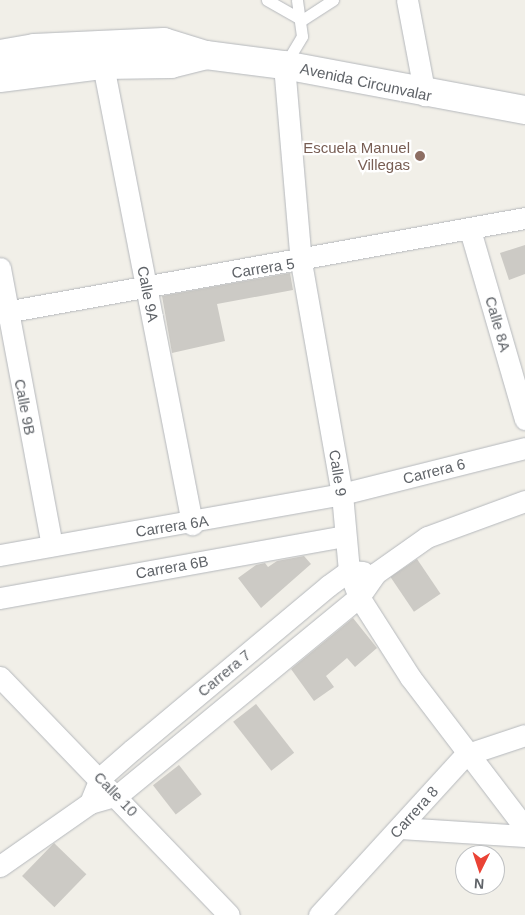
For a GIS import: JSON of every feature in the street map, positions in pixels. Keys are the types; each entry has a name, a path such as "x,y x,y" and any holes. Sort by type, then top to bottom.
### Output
{"main road":[{"name":"Avenida Circunvalar","path":"0,54 34,48 164,42 206,55 284,65 425,95 525,110"},
{"name":"Avenida Circunvalar","path":"0,78 103,65 171,64 206,55"}],"street":[{"path":"407,0 425,95"},
{"name":"Calle 9A","path":"103,65 192,524"},
{"name":"Calle 9","path":"284,65 300,262 342,494 344,536 349,571 359,597 465,755 525,828"},
{"name":"Carrera 5","path":"4,312 300,262 525,218"},
{"name":"Calle 8A","path":"470,230 525,419"},
{"name":"Calle 9B","path":"0,268 4,312 52,545"},
{"name":"Carrera 6","path":"342,494 525,448"},
{"name":"Carrera 6A","path":"0,555 52,545 192,524 342,494"},
{"name":"Carrera 7","path":"0,866 90,803 118,795 359,597 376,573 427,536 525,501"},
{"name":"Carrera 6B","path":"0,598 344,536"},
{"path":"349,571 376,573"},
{"name":"Carrera 7","path":"90,803 100,778 349,571"},
{"name":"Calle 10","path":"0,676 118,795 229,915"},
{"name":"Carrera 8","path":"319,915 465,755 525,735"},
{"path":"400,828 525,836"}],"lane":[{"path":"267,0 302,20"},
{"path":"284,65 302,36 302,20 298,0"},
{"path":"302,20 333,0"}],"building":[{"path":"525,245 525,274 509,280 500,253"},
{"path":"290,273 293,290 217,304 225,341 172,353 162,296"},
{"path":"304,556 311,564 261,608 238,578 256,565 265,563 268,567 277,561"},
{"path":"417,559 440,594 414,612 390,577"},
{"path":"353,618 377,648 355,667 347,658 326,676 334,687 314,701 291,669"},
{"path":"256,704 294,753 271,771 233,722"},
{"path":"179,765 202,794 176,814 153,785"},
{"path":"54,843 86,874 54,907 22,876"}],"place":[{"name":"Escuela Manuel Villegas","path":"420,156"}]}
